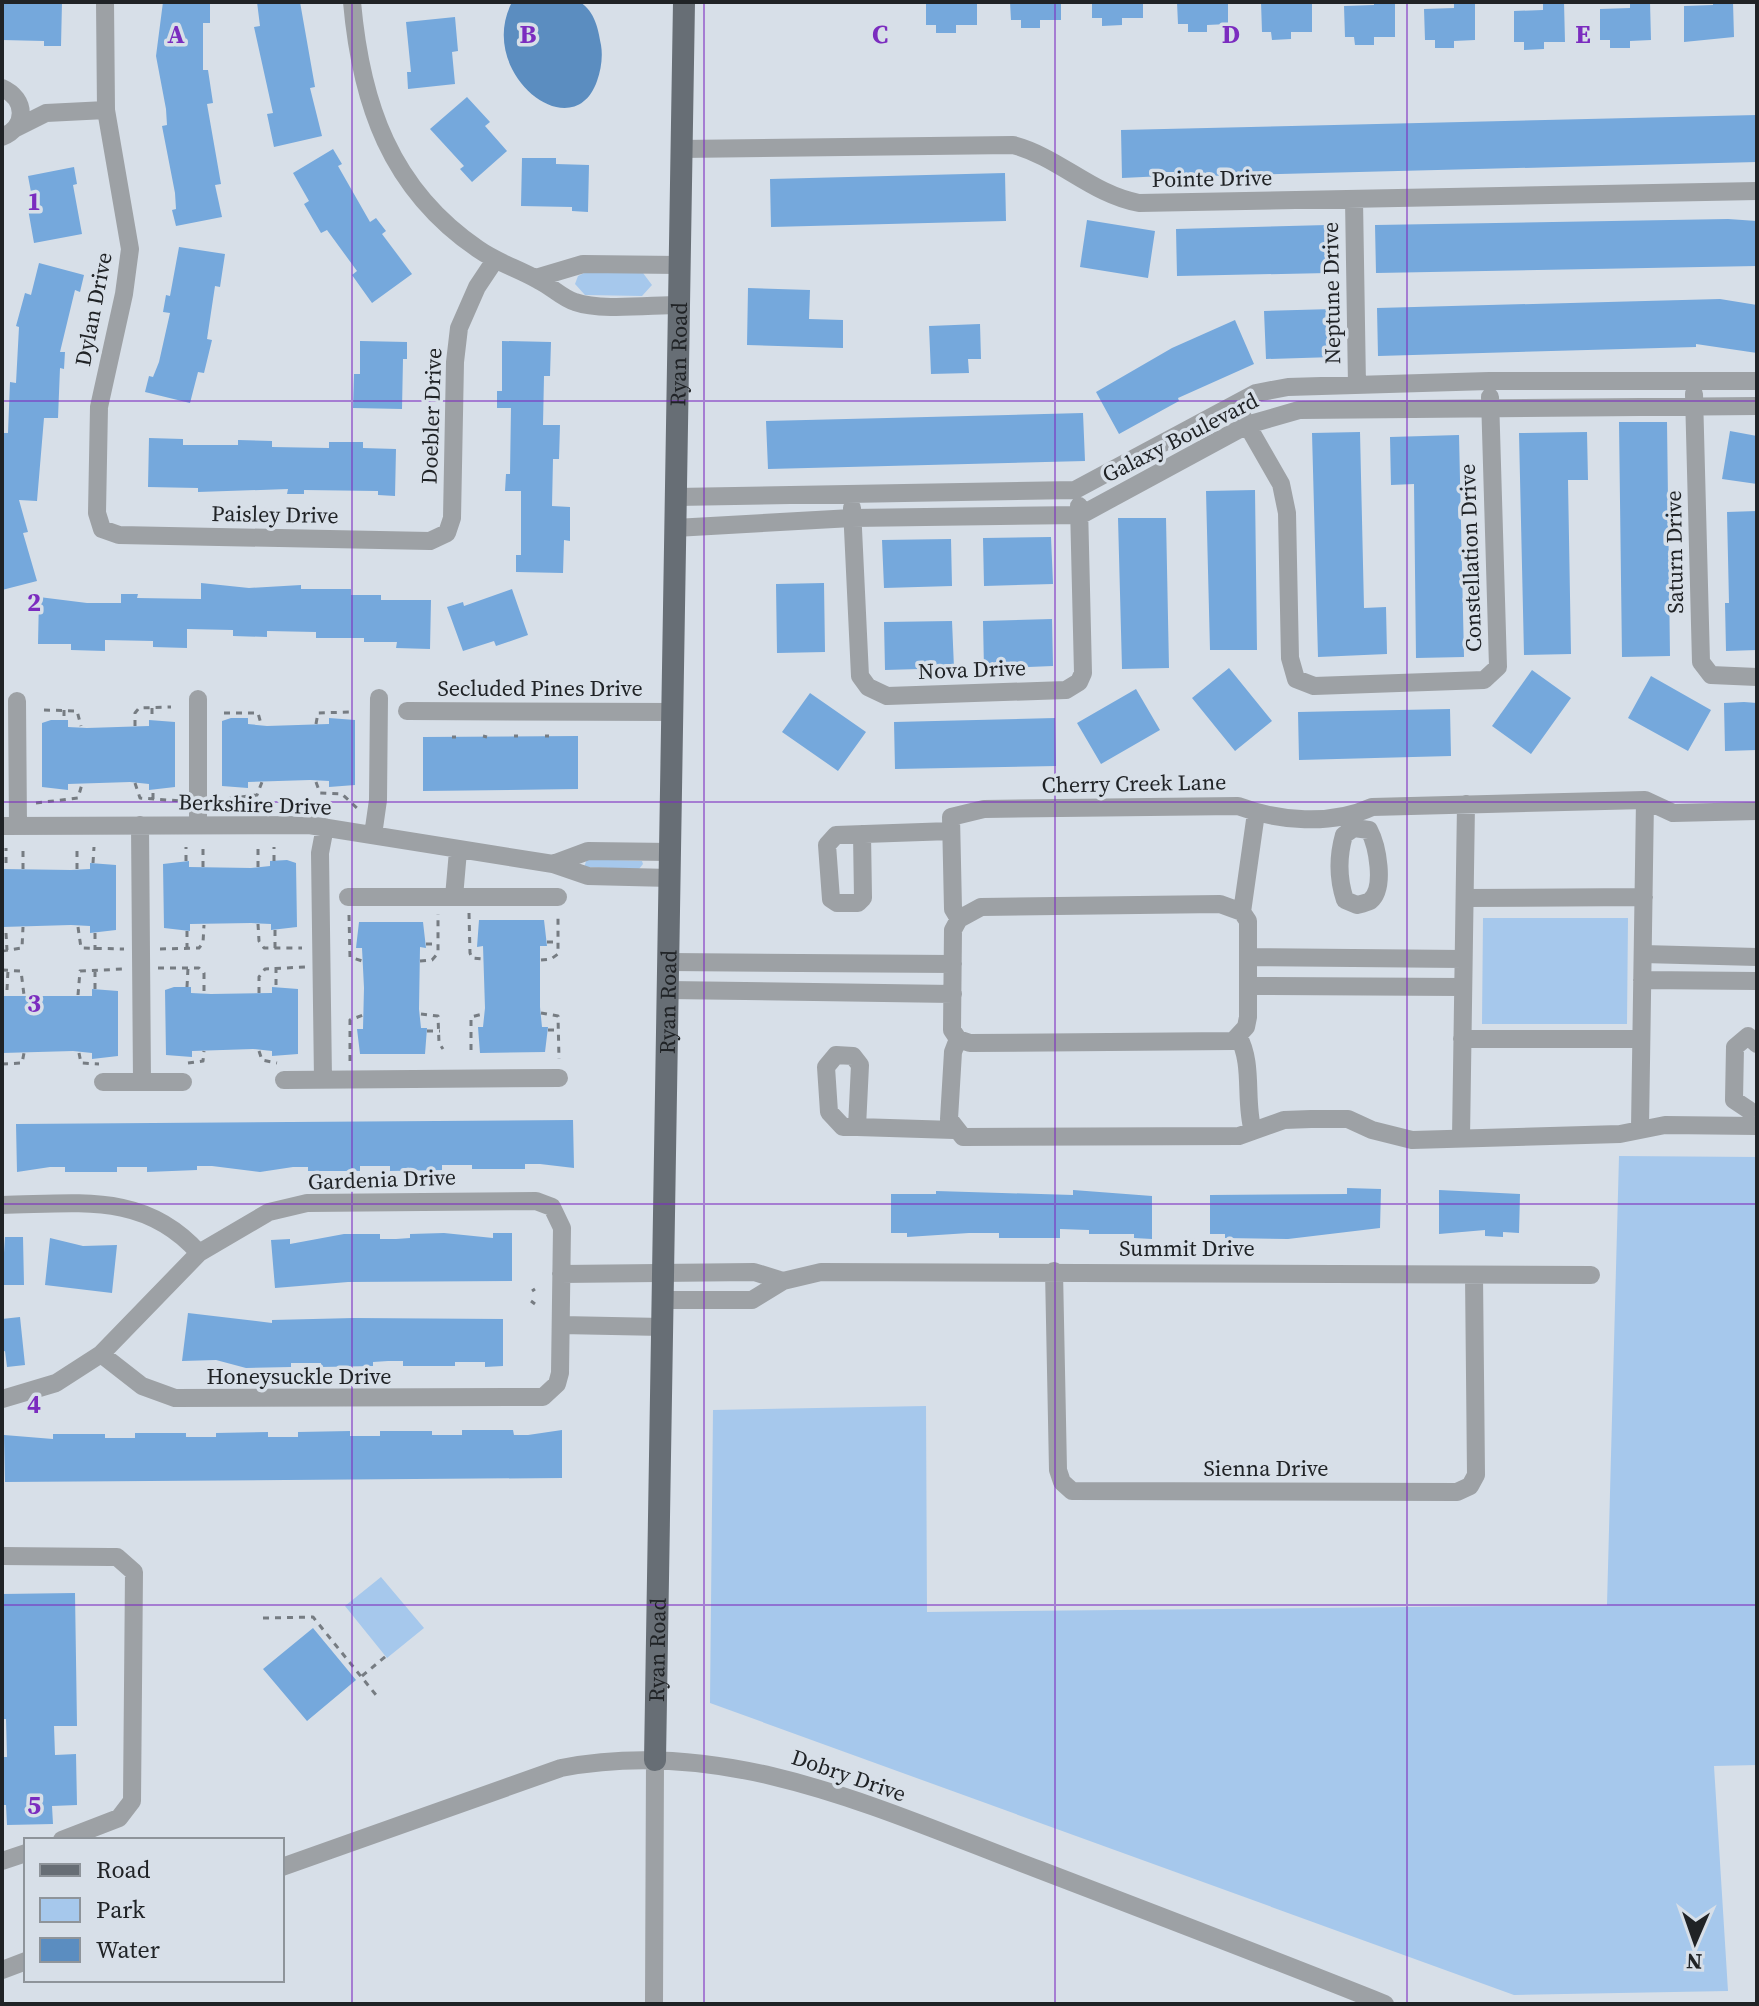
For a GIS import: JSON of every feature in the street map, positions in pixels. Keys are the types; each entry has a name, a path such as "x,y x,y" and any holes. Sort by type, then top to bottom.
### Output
{"main road":[{"name":"Ryan Road","path":"655,1760 684,2"}],"street":[{"name":"Dylan Drive","path":"102,529 97,513 99,407 124,294 130,249 106,110 105,2"},
{"path":"352,2 363,84 390,154 443,220 495,260 536,278 573,302 585,305 679,305"},
{"path":"9,93 46,113"},
{"path":"9,93 22,113 9,133"},
{"path":"9,133 46,113 106,110"},
{"name":"Pointe Drive","path":"681,149 1000,143 1039,153 1097,190 1139,203 1757,191"},
{"name":"Neptune Drive","path":"1354,200 1357,385"},
{"name":"Doebler Drive","path":"447,533 452,518 457,337 465,311 495,260"},
{"path":"536,278 583,264 679,265"},
{"name":"Saturn Drive","path":"1694,379 1701,662 1711,675 1757,677"},
{"name":"Galaxy Boulevard","path":"676,497 1075,490 1235,404 1270,389 1489,381 1757,381"},
{"name":"Constellation Drive","path":"1235,404 1281,484 1287,513 1290,658 1296,679 1314,686 1484,680 1498,667 1489,381"},
{"name":"Galaxy Boulevard","path":"675,528 852,518 1081,515 1247,425 1299,410 1694,403 1757,406"},
{"name":"Nova Drive","path":"852,493 860,676 868,687 887,696 1066,690 1079,682 1083,673 1081,515 1075,490"},
{"name":"Paisley Drive","path":"102,529 119,535 430,541 447,533"},
{"path":"373,835 378,800 379,698"},
{"path":"198,699 198,825"},
{"path":"10,826 17,701"},
{"name":"Secluded Pines Drive","path":"407,711 673,712"},
{"path":"1640,1128 1645,800"},
{"name":"Cherry Creek Lane","path":"951,831 951,817 984,809 1238,806 1271,818 1353,822 1372,807 1466,804 1645,800 1673,813 1757,811"},
{"path":"1461,1138 1466,804"},
{"path":"1242,912 1256,813"},
{"path":"140,825 142,1082"},
{"name":"Berkshire Drive","path":"10,826 325,827 553,864 588,876 670,878"},
{"path":"323,1080 320,853 325,827"},
{"path":"862,834 951,831 953,909 959,919"},
{"path":"454,903 458,851"},
{"name":"Berkshire Drive","path":"553,864 588,851 671,852"},
{"path":"1465,898 1644,897"},
{"path":"349,900 454,903 558,901"},
{"path":"1220,904 1242,912 1248,921 1248,1017 1233,1041 1217,1043 970,1043 958,1039 952,1030 953,930 959,919 981,907 1220,904"},
{"path":"1642,980 1755,981 1755,957 1643,954"},
{"path":"1248,957 1463,959"},
{"path":"669,962 953,964"},
{"path":"1248,986 1462,987"},
{"path":"668,990 953,994"},
{"path":"1238,1036 1246,1060 1246,1098 1253,1131"},
{"path":"1753,1116 1734,1100 1735,1047 1748,1036 1757,1044"},
{"path":"958,1039 953,1052 949,1119 954,1130 963,1137 1239,1136 1284,1120 1348,1119 1394,1137 1620,1134 1640,1128 1753,1116"},
{"path":"1462,1039 1641,1039"},
{"path":"101,1067 142,1082 180,1072"},
{"path":"280,1071 323,1080 559,1074"},
{"path":"857,1127 954,1130"},
{"name":"Gardenia Drive","path":"199,1253 269,1212 307,1203 525,1200 545,1203 557,1213 562,1228 561,1299"},
{"path":"2,1205 124,1207 156,1217 199,1253 101,1354 56,1383 2,1399"},
{"name":"Sienna Drive","path":"1054,1271 1058,1470 1062,1482 1072,1491 1457,1492 1470,1486 1476,1475 1474,1275"},
{"name":"Summit Drive","path":"664,1273 754,1272 783,1281"},
{"name":"Summit Drive","path":"664,1300 752,1300 783,1281 821,1272 1591,1275"},
{"path":"561,1274 664,1273"},
{"name":"Honeysuckle Drive","path":"101,1354 142,1386 175,1398 533,1399 547,1395 557,1384 561,1299"},
{"path":"561,1325 663,1327"},
{"path":"2,1556 117,1557 134,1572 132,1801 119,1818 67,1838"},
{"name":"Dobry Drive","path":"284,1866 540,1773 582,1764 655,1760 725,1764 793,1780 982,1848 1385,2004"},
{"name":"Ryan Road","path":"654,2004 655,1760"},
{"path":"2,1861 24,1854"},
{"path":"2,1970 24,1962"}],"path":[{"path":"135,726 136,711 171,707"},
{"path":"152,708 152,720"},
{"path":"44,710 79,712 81,726"},
{"path":"64,710 64,720"},
{"path":"332,712 333,718"},
{"path":"316,724 317,714 352,712"},
{"path":"224,713 258,713 261,724"},
{"path":"210,803 226,796 259,794 262,782"},
{"path":"316,782 318,791 346,796 365,815"},
{"path":"135,783 138,797 189,803"},
{"path":"28,805 80,796 82,784"},
{"path":"333,787 333,794"},
{"path":"245,788 245,796"},
{"path":"64,790 64,800"},
{"path":"153,790 153,799"},
{"path":"23,847 23,869"},
{"path":"77,847 77,869"},
{"path":"93,863 94,847"},
{"path":"186,847 186,861"},
{"path":"203,847 203,867"},
{"path":"258,847 258,867"},
{"path":"274,847 274,861"},
{"path":"6,848 6,863"},
{"path":"349,900 351,959 362,961"},
{"path":"541,960 557,957 558,901"},
{"path":"454,903 470,943 472,958 483,959"},
{"path":"420,961 435,958 437,944 454,903"},
{"path":"258,924 261,945 275,949 314,948"},
{"path":"151,949 202,946 204,925"},
{"path":"6,933 4,950 22,948 23,927"},
{"path":"78,927 81,948 132,949"},
{"path":"275,930 275,949"},
{"path":"187,931 187,948"},
{"path":"95,933 95,950"},
{"path":"547,942 559,942"},
{"path":"470,943 477,943"},
{"path":"349,944 356,944"},
{"path":"426,944 437,944"},
{"path":"259,993 260,974 276,967 313,967"},
{"path":"276,967 276,987"},
{"path":"78,995 79,973 95,969 132,968"},
{"path":"150,968 188,968 204,973 204,993"},
{"path":"187,987 188,968"},
{"path":"95,969 95,989"},
{"path":"7,990 5,970 21,971 24,995"},
{"path":"541,1013 557,1015 559,1074"},
{"path":"421,1014 438,1016 443,1049"},
{"path":"471,1050 471,1017 483,1014"},
{"path":"350,1069 351,1017 363,1015"},
{"path":"548,1030 559,1030"},
{"path":"427,1031 440,1031"},
{"path":"471,1031 478,1031"},
{"path":"350,1032 357,1032"},
{"path":"180,1072 189,1063 203,1061 204,1051"},
{"path":"5,1062 24,1062 24,1053"},
{"path":"79,1053 81,1063 101,1067"},
{"path":"276,1056 280,1071"},
{"path":"189,1057 189,1063"},
{"path":"263,1618 313,1617 376,1695"},
{"path":"362,1676 386,1656"}],"green space":[{"path":"586,272 643,273 652,285 642,296 585,295 575,284 578,276"},
{"path":"587,859 642,861 643,864 639,869 584,867"},
{"path":"1483,918 1628,918 1627,1024 1482,1024"},
{"path":"1619,1156 1757,1157 1757,1765 1714,1766 1728,1991 1514,1995 710,1703 713,1410 926,1406 927,1612 1607,1605"},
{"path":"381,1577 424,1628 387,1658 345,1606"}],"water":[{"path":"512,2 580,2 589,11 599,33 602,59 597,81 585,100 568,108 550,105 532,94 516,76 506,54 504,29"}],"building":[{"path":"2,2 62,2 61,46 44,46 44,41 2,40"},
{"path":"163,2 210,2 210,23 203,23 203,70 208,70 213,103 207,104 221,184 215,185 222,217 176,226 172,210 176,209 175,193 162,126 167,125 166,109 156,56"},
{"path":"257,2 300,2 315,87 310,88 322,136 274,147 267,114 273,113 254,27 260,26"},
{"path":"926,2 977,2 977,25 956,25 956,33 936,33 936,25 926,25"},
{"path":"1010,2 1061,2 1061,20 1040,20 1040,28 1021,28 1021,20 1011,20"},
{"path":"1092,2 1143,2 1143,18 1122,18 1122,25 1102,26 1102,18 1092,18"},
{"path":"1177,2 1228,2 1228,24 1207,25 1207,32 1188,32 1188,24 1178,24"},
{"path":"1261,2 1312,2 1312,32 1291,32 1291,39 1272,40 1271,32 1262,32"},
{"path":"1374,2 1395,2 1395,37 1374,37 1374,45 1355,45 1354,37 1345,37 1344,6 1374,5"},
{"path":"1454,2 1475,2 1475,40 1454,41 1454,48 1435,48 1435,40 1425,40 1424,9 1454,8"},
{"path":"1543,2 1564,2 1565,42 1544,42 1544,49 1524,50 1524,42 1514,42 1514,11 1543,10"},
{"path":"1630,2 1650,2 1651,40 1630,41 1630,48 1610,48 1610,40 1600,40 1600,9 1630,8"},
{"path":"1713,2 1733,2 1734,37 1684,42 1684,6 1713,5"},
{"path":"455,17 458,51 452,52 455,84 408,89 407,72 411,72 406,22"},
{"path":"467,97 490,122 485,126 507,151 472,182 460,169 464,166 430,129"},
{"path":"1757,115 1757,162 1206,176 1174,176 1174,172 1165,172 1164,176 1122,178 1121,130"},
{"path":"333,149 342,164 338,166 370,222 376,218 386,231 382,234 412,274 372,303 352,275 357,271 327,230 321,233 304,204 309,201 293,173"},
{"path":"522,158 556,158 556,164 589,165 588,212 572,211 572,207 521,206"},
{"path":"74,167 77,184 73,185 82,234 34,243 28,209 34,208 28,176"},
{"path":"1005,173 1006,221 771,227 770,179"},
{"path":"1087,220 1155,231 1148,278 1080,267"},
{"path":"1757,221 1757,266 1376,273 1375,225"},
{"path":"1327,225 1328,273 1177,276 1176,229"},
{"path":"179,247 225,254 220,287 215,286 207,339 212,340 204,373 198,372 190,403 145,392 149,376 153,377 159,362 170,313 163,312 166,295 170,296"},
{"path":"39,263 84,275 80,292 75,290 60,352 65,352 64,369 60,368 58,418 44,418 37,501 19,500 28,532 23,533 37,581 2,590 2,433 8,433 10,382 16,383 19,327 16,326 25,293 31,295"},
{"path":"748,288 810,290 809,319 843,320 843,348 747,345"},
{"path":"1720,299 1757,305 1757,353 1696,344 1696,347 1378,356 1377,308"},
{"path":"1333,309 1334,357 1266,359 1264,311"},
{"path":"1235,320 1254,364 1178,398 1179,401 1119,434 1096,392 1172,348"},
{"path":"980,324 981,359 968,359 969,373 931,374 929,326"},
{"path":"360,341 407,342 407,359 403,359 402,409 353,408 354,374 360,374"},
{"path":"502,341 551,342 550,376 544,376 543,425 560,425 559,459 553,459 552,506 570,507 570,541 564,540 563,573 516,572 516,555 521,555 521,491 505,491 506,474 510,474 511,408 497,408 497,391 502,391"},
{"path":"1083,413 1085,461 768,469 766,421"},
{"path":"1619,422 1667,422 1670,656 1622,657"},
{"path":"1730,431 1757,436 1757,484 1722,479"},
{"path":"1360,432 1364,608 1386,607 1387,654 1318,657 1312,433"},
{"path":"1587,432 1588,480 1568,480 1571,654 1524,655 1519,433"},
{"path":"1459,435 1464,657 1416,658 1414,484 1391,485 1390,437"},
{"path":"149,438 183,439 183,445 238,445 238,440 272,441 272,447 329,448 329,442 363,442 363,448 396,449 395,496 378,495 378,491 304,490 304,494 287,494 288,489 198,492 198,488 148,487"},
{"path":"1255,490 1257,650 1210,650 1206,491"},
{"path":"1757,511 1757,650 1726,651 1725,603 1729,603 1727,512"},
{"path":"1118,518 1166,518 1169,668 1122,669"},
{"path":"1051,537 1053,584 984,586 983,538"},
{"path":"951,539 952,586 884,588 882,540"},
{"path":"201,583 249,588 301,585 301,589 351,589 351,595 381,595 381,600 431,600 430,649 396,648 397,642 364,642 364,638 316,638 316,632 267,631 267,637 233,636 233,630 187,629 187,648 153,647 153,641 105,640 105,651 71,650 71,644 38,644 39,597 87,603 121,603 121,594 138,594 137,598 201,599"},
{"path":"824,583 825,652 777,653 776,584"},
{"path":"512,589 528,635 496,646 494,641 463,651 447,607 463,602 464,606"},
{"path":"1052,619 1053,666 984,669 983,621"},
{"path":"952,621 954,668 885,670 884,622"},
{"path":"1229,668 1272,721 1235,751 1192,698"},
{"path":"1532,670 1571,698 1531,754 1492,726"},
{"path":"1651,676 1711,710 1688,751 1628,718"},
{"path":"1136,689 1160,730 1101,764 1077,723"},
{"path":"810,693 866,732 838,771 782,732"},
{"path":"1724,703 1757,703 1757,750 1725,751"},
{"path":"1450,709 1451,756 1299,760 1298,712"},
{"path":"248,718 248,724 267,726 329,724 329,718 355,720 355,785 329,787 329,781 310,780 248,782 248,788 222,786 222,721"},
{"path":"1055,718 1056,766 895,769 894,722"},
{"path":"68,720 68,727 87,728 149,726 149,720 175,722 175,787 149,790 149,784 130,782 68,784 68,790 42,787 42,723"},
{"path":"578,736 578,789 423,791 423,737"},
{"path":"189,861 189,867 251,868 270,866 270,861 296,863 297,927 271,930 271,924 251,923 190,924 190,931 164,928 163,864"},
{"path":"90,863 116,865 116,930 90,933 90,926 71,925 2,927 2,869 90,869"},
{"path":"479,920 544,920 547,946 540,946 540,1007 542,1027 548,1027 545,1052 480,1053 478,1027 483,1027 485,1008 483,946 477,947"},
{"path":"359,922 423,922 426,948 420,947 419,1009 421,1028 427,1028 425,1054 360,1054 357,1029 363,1029 364,988 362,948 356,948"},
{"path":"191,987 191,993 211,994 272,993 272,987 298,989 298,1054 272,1056 272,1051 253,1049 192,1051 192,1057 166,1055 165,990"},
{"path":"92,989 118,991 118,1056 92,1059 92,1053 73,1051 2,1053 2,996 92,996"},
{"path":"573,1120 574,1168 525,1164 525,1169 472,1169 472,1165 442,1165 442,1170 390,1171 390,1166 360,1166 360,1171 308,1171 308,1167 293,1167 260,1172 197,1166 197,1170 147,1172 147,1167 117,1167 117,1172 65,1172 65,1167 50,1167 17,1172 16,1124"},
{"path":"1347,1188 1381,1189 1380,1228 1288,1239 1225,1238 1225,1234 1210,1234 1210,1195 1347,1194"},
{"path":"1073,1190 1152,1196 1152,1239 1134,1238 1134,1234 1089,1234 1089,1230 1060,1229 1060,1238 999,1238 999,1233 907,1237 907,1233 891,1233 891,1194 936,1194 936,1191 1073,1195"},
{"path":"1439,1190 1520,1194 1519,1233 1503,1232 1503,1237 1485,1236 1485,1230 1439,1234"},
{"path":"444,1233 493,1238 493,1233 512,1233 512,1281 348,1282 275,1288 271,1240 290,1239 290,1244 344,1234 380,1234 380,1239 396,1239 410,1238 410,1234"},
{"path":"5,1237 23,1237 24,1285 2,1285"},
{"path":"50,1238 83,1246 117,1245 112,1293 45,1285"},
{"path":"188,1313 272,1323 272,1320 354,1318 503,1319 503,1366 485,1367 485,1362 455,1362 455,1366 403,1366 403,1361 388,1361 373,1362 373,1366 321,1367 321,1363 291,1363 291,1367 246,1368 216,1360 182,1361"},
{"path":"20,1317 25,1365 7,1367 5,1351 2,1352 2,1319"},
{"path":"462,1430 513,1430 514,1435 528,1435 562,1430 562,1478 5,1482 4,1435 53,1439 53,1434 105,1434 105,1438 135,1438 135,1433 186,1433 186,1437 216,1437 216,1433 268,1432 268,1437 298,1437 298,1432 350,1431 350,1436 380,1436 380,1431 432,1431 432,1435 462,1435"},
{"path":"75,1593 77,1726 54,1726 55,1755 76,1754 77,1805 52,1806 53,1824 7,1825 6,1805 2,1805 2,1757 7,1757 6,1719 2,1719 2,1594"},
{"path":"313,1628 356,1680 307,1721 263,1669"}]}
